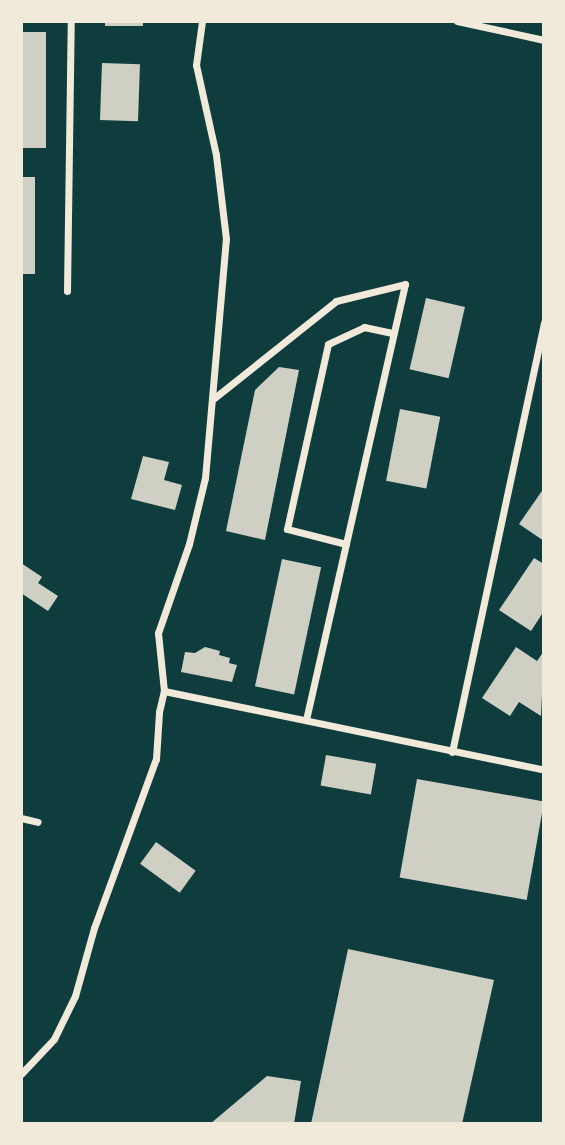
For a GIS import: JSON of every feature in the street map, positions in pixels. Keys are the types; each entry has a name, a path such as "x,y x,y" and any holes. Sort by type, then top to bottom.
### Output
{"street":[{"path":"66,291 71,21"},
{"path":"21,1074 54,1039 75,996 94,928 156,759 159,712 164,691 158,633 189,544 205,478 226,239 216,155 196,65 202,21"},
{"path":"457,21 544,40"},
{"path":"213,399 336,301 405,284 306,718"},
{"path":"452,752 544,322"},
{"path":"346,544 287,529 328,344 364,327 393,333"},
{"path":"164,691 306,718 544,770"},
{"path":"21,818 38,822"}],"building":[{"path":"105,21 143,21 143,26 105,26"},
{"path":"21,32 46,32 46,148 21,148"},
{"path":"102,63 140,64 138,121 100,120"},
{"path":"21,177 35,177 35,274 21,274"},
{"path":"426,298 465,307 449,378 410,369"},
{"path":"279,367 299,370 265,540 226,531 255,390"},
{"path":"400,409 440,417 426,488 386,481"},
{"path":"143,456 169,462 164,480 182,485 175,510 131,499"},
{"path":"544,488 544,541 519,524"},
{"path":"534,558 544,564 544,616 542,614 531,631 499,610"},
{"path":"282,559 321,567 294,694 255,686"},
{"path":"21,563 42,577 38,583 58,596 48,611 21,593"},
{"path":"205,647 220,651 219,655 230,658 229,663 237,665 232,682 181,672 185,652 195,653"},
{"path":"516,647 537,661 544,651 541,716 519,702 510,716 482,698"},
{"path":"326,755 376,764 371,794 321,786"},
{"path":"417,779 544,801 527,900 400,877"},
{"path":"156,842 196,871 180,893 140,864"},
{"path":"348,949 494,980 462,1124 311,1124"},
{"path":"267,1076 301,1081 294,1124 210,1124"}]}
